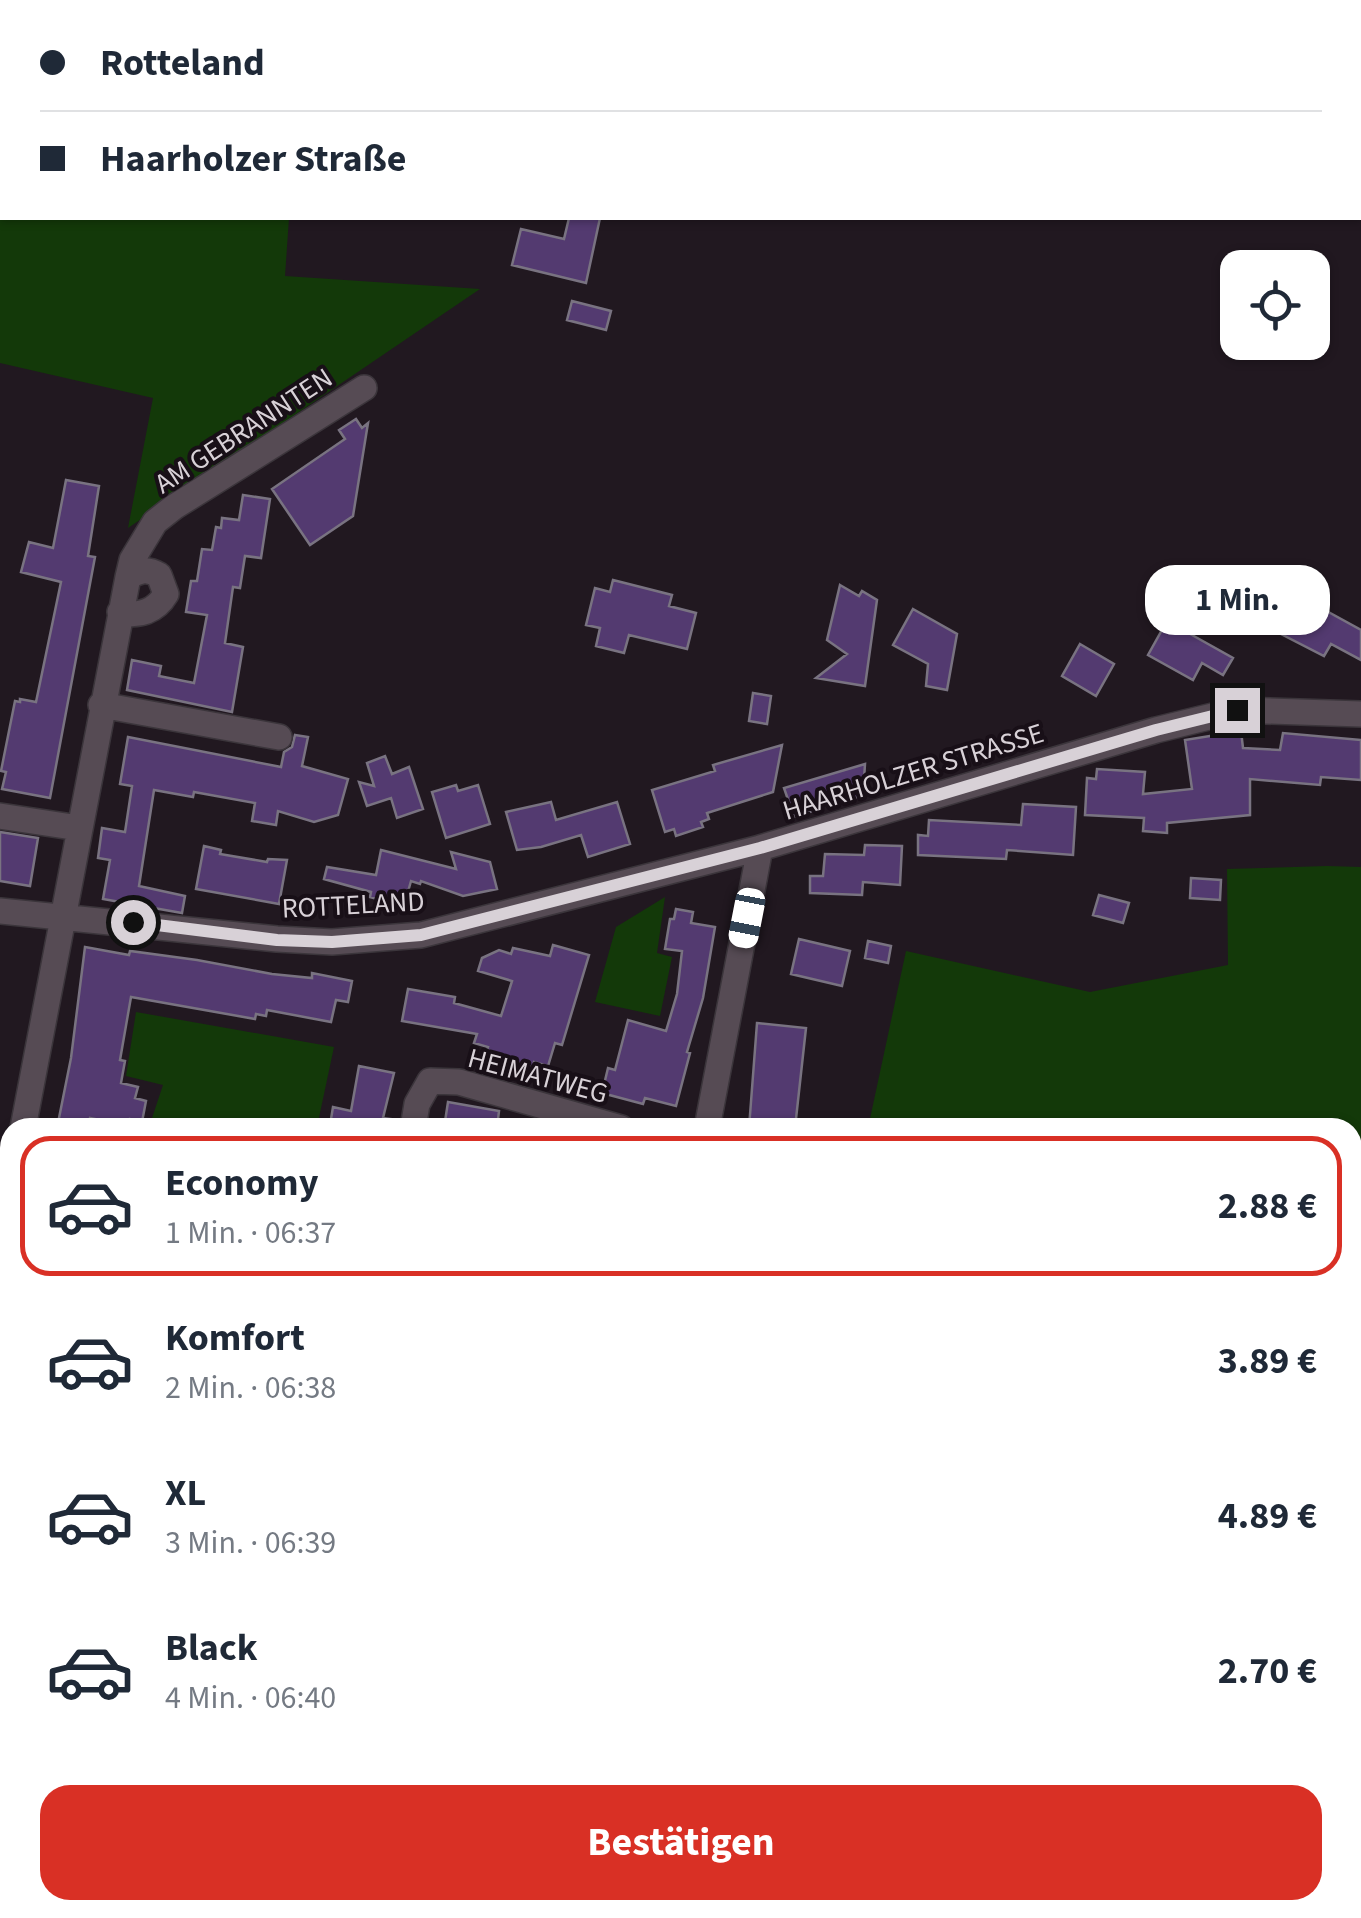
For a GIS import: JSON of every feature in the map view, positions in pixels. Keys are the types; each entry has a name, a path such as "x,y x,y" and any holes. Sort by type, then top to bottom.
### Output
{"street":[{"name":"AM GEBRANNTEN","path":"25,1118 132,560 156,522 174,507 364,388"},
{"path":"120,612 132,615 154,608 166,594 160,575 151,570 128,576"},
{"path":"101,706 279,738"},
{"name":"HAARHOLZER STRASSE","path":"709,1118 760,848 1156,730 1237,710 1361,714"},
{"path":"0,816 79,828"},
{"name":"ROTTELAND","path":"0,911 277,940 332,942 421,935 760,848"},
{"name":"HEIMATWEG","path":"414,1118 430,1081 459,1082 587,1118"}],"green space":[{"path":"0,220 289,220 285,276 480,289 128,528 153,398 0,363"},
{"path":"1361,867 1361,1118 870,1118 906,951 1090,992 1228,965 1227,869"},
{"path":"665,897 657,953 672,957 660,1016 595,1002 616,927"},
{"path":"136,1012 334,1047 319,1118 152,1118 163,1085 126,1076"}],"building":[{"path":"569,220 600,220 586,283 512,265 521,229 564,239"},
{"path":"572,301 611,311 606,330 567,320"},
{"path":"356,419 362,428 368,423 353,516 310,545 272,489 345,439 339,430"},
{"path":"66,480 99,486 88,556 95,557 50,798 2,789 6,772 1,771 15,701 36,702 61,582 21,572 29,542 53,548"},
{"path":"243,495 270,499 261,558 245,556 240,588 233,587 225,643 243,647 232,712 127,690 132,660 161,666 159,676 194,683 207,615 186,612 191,581 197,581 202,549 212,550 216,527 221,528 222,518 239,520"},
{"path":"613,580 672,595 669,606 696,613 687,649 629,635 624,653 596,646 600,628 586,625 595,588 610,592"},
{"path":"840,585 859,596 862,591 877,600 865,686 816,678 847,654 827,640"},
{"path":"1301,597 1361,630 1361,660 1331,644 1324,656 1281,634"},
{"path":"913,609 957,634 947,690 926,686 928,664 893,645"},
{"path":"1167,621 1233,658 1223,675 1202,663 1193,680 1148,655"},
{"path":"1080,644 1114,664 1096,696 1062,676"},
{"path":"753,693 771,696 767,724 749,721"},
{"path":"1241,731 1243,748 1280,750 1283,733 1361,740 1361,780 1321,777 1320,785 1250,779 1250,815 1167,823 1167,833 1143,831 1144,818 1085,815 1087,778 1096,779 1097,769 1145,772 1143,794 1192,789 1185,740"},
{"path":"295,735 308,737 302,766 348,779 338,815 314,822 278,811 276,825 252,821 255,803 194,792 193,797 154,790 139,886 185,896 182,913 103,899 110,860 98,858 102,828 125,832 132,786 120,784 128,737 281,767 284,752 292,747"},
{"path":"782,745 773,792 707,813 709,819 701,822 703,827 676,836 674,829 665,832 652,790 715,771 713,765"},
{"path":"385,756 392,774 409,767 423,809 397,818 391,798 367,806 359,782 374,786 367,763"},
{"path":"865,764 863,796 815,806 816,810 794,817 784,788"},
{"path":"456,785 458,791 478,785 490,824 446,838 432,792"},
{"path":"551,802 556,820 617,802 630,844 588,857 581,835 517,850 506,812"},
{"path":"1023,804 1076,807 1073,855 1007,850 1006,859 918,855 918,835 928,836 929,820 1021,825"},
{"path":"0,832 38,838 30,886 0,881"},
{"path":"865,845 902,846 900,885 863,882 862,895 810,893 810,876 823,876 825,854 864,855"},
{"path":"204,846 221,850 220,854 267,862 287,860 279,904 196,889"},
{"path":"381,850 456,869 451,852 490,862 497,889 463,896 411,881 404,906 324,879 327,867 376,875"},
{"path":"1191,878 1221,880 1220,900 1190,898"},
{"path":"1099,895 1129,903 1123,923 1093,915"},
{"path":"676,909 693,912 691,923 715,927 703,998 676,1106 645,1098 643,1104 602,1093 608,1068 615,1070 628,1020 666,1031 677,994 682,951 665,949 670,919 674,919"},
{"path":"799,939 850,951 842,986 791,974"},
{"path":"868,941 891,946 888,963 865,958"},
{"path":"553,945 589,955 562,1045 555,1043 548,1066 515,1062 514,1068 484,1060 488,1047 474,1043 477,1034 402,1021 408,989 455,997 454,1003 501,1016 512,981 478,971 482,958 499,950 511,954 513,948 550,956"},
{"path":"85,947 197,960 272,974 312,978 312,973 352,981 348,1002 336,1000 331,1022 267,1010 266,1016 256,1014 255,1019 131,997 120,1060 125,1061 121,1083 138,1087 135,1098 146,1101 143,1118 59,1118"},
{"path":"757,1023 806,1028 796,1118 750,1118"},
{"path":"359,1066 394,1073 383,1118 331,1118 333,1107 351,1111"},
{"path":"448,1102 499,1111 498,1118 446,1118"}],"route":[{"path":"133,922 277,940 332,942 421,935 760,848 1156,730 1237,710"}]}
